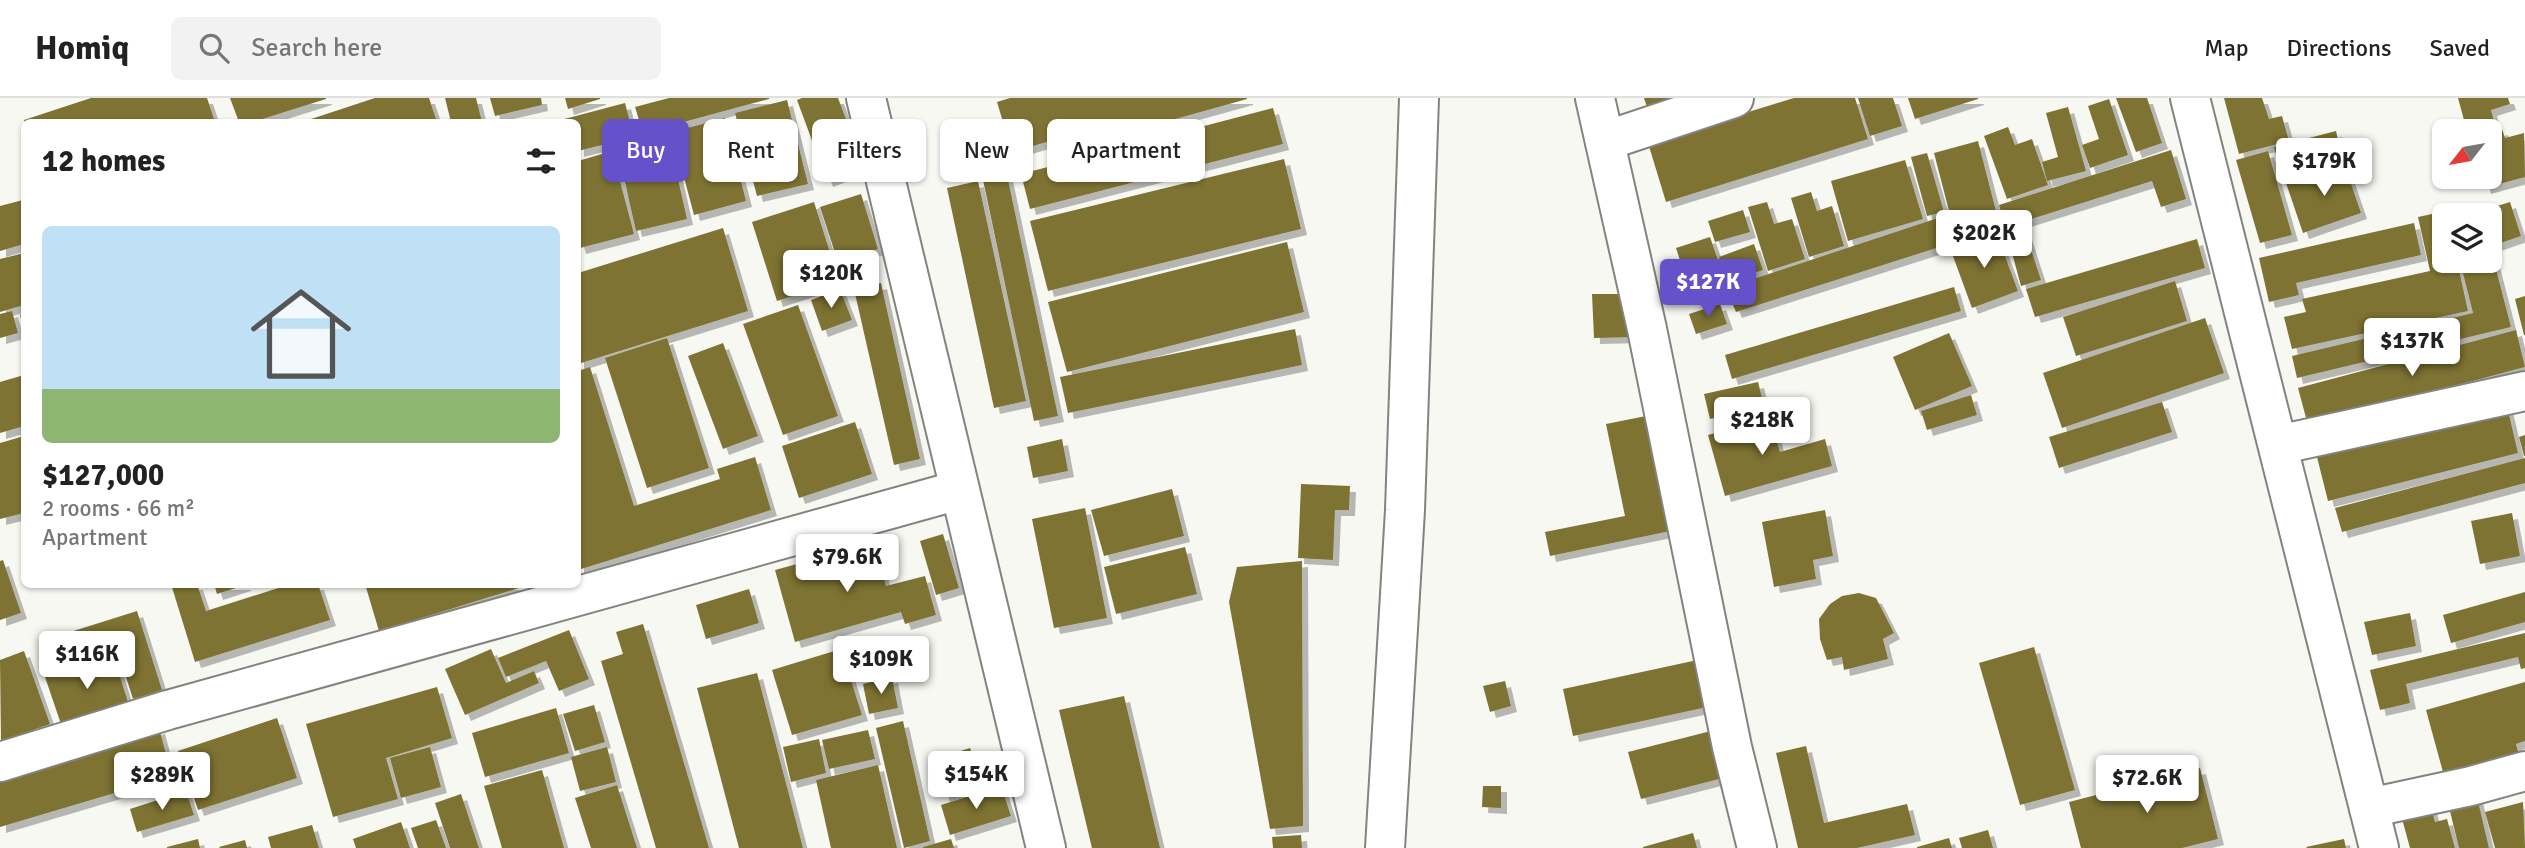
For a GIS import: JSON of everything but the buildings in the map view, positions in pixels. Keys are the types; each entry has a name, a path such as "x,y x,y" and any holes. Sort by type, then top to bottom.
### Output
{"street":[{"path":"866,98 1046,848"},
{"path":"1385,848 1405,510 1419,98"},
{"path":"1595,98 1647,329 1732,747 1757,848"},
{"path":"1605,141 1734,98"},
{"path":"2190,98 2379,848"},
{"path":"2278,445 2525,391"},
{"path":"0,762 181,706 959,490"},
{"path":"2369,808 2471,786 2525,771"}]}
